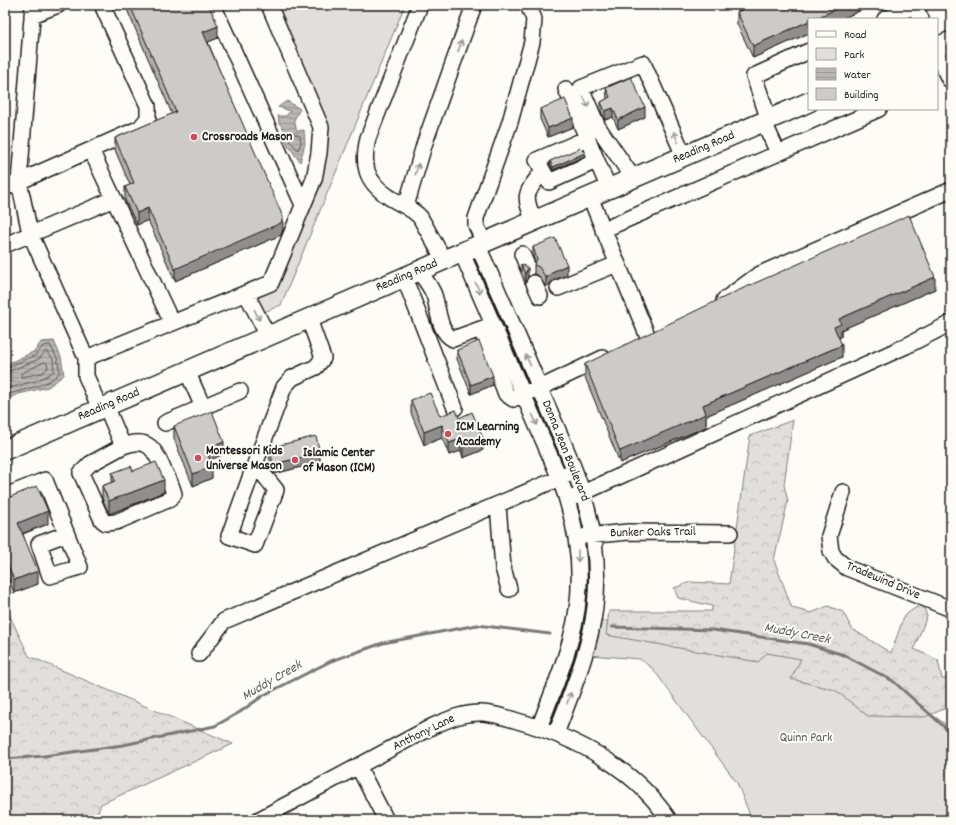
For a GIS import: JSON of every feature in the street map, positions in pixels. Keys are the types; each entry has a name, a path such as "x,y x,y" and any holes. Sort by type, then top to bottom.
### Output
{"main road":[{"path":"938,47 951,41"},
{"name":"Reading Road","path":"5,450 808,102"}],"street":[{"path":"58,5 32,10 19,182 30,233 86,358 86,376 123,446"},
{"path":"5,188 140,128 148,118 148,106 102,5"},
{"path":"213,5 303,205"},
{"path":"86,358 271,283 314,179 320,153 321,127 269,5"},
{"path":"420,5 368,138 365,153 365,168 372,182 389,196 415,212 444,260"},
{"path":"406,206 425,142 474,5"},
{"path":"474,247 476,218 510,122 532,42 534,19 528,5"},
{"path":"889,18 918,10"},
{"path":"778,154 766,121 754,76 808,52"},
{"path":"938,57 946,80"},
{"path":"633,178 598,127 581,88 643,63 684,156"},
{"path":"566,90 609,189"},
{"path":"603,230 877,110"},
{"path":"534,221 526,203 529,189 552,166 570,158 588,138"},
{"path":"91,150 172,323"},
{"path":"552,166 570,158 596,161"},
{"path":"712,307 729,298 758,275 951,190"},
{"path":"590,197 617,264 641,340 662,330"},
{"path":"5,245 30,233 114,199"},
{"name":"Donna Jean Boulevard","path":"474,247 487,327 523,393 560,479 568,501 577,537 579,592 575,623 564,660 539,728"},
{"name":"Donna Jean Boulevard","path":"474,247 540,388 575,471 583,492 594,535 597,576 593,621 586,651 556,734"},
{"path":"522,254 528,268"},
{"path":"558,288 617,264"},
{"path":"412,274 434,293 441,325 449,337 453,339 487,327"},
{"path":"412,274 455,408"},
{"path":"246,293 268,336"},
{"path":"255,464 276,490 255,545 229,536 255,464 284,387 292,378 316,367 323,358 308,319"},
{"path":"568,501 583,492 906,346 951,323"},
{"path":"523,393 540,388 615,353"},
{"path":"187,371 203,407"},
{"path":"165,423 240,391"},
{"path":"135,443 150,445 157,454 174,494 170,500 116,522 106,523 102,520 81,473 90,464 123,446 135,443"},
{"path":"199,654 224,621 560,479 575,471"},
{"path":"5,496 45,480 66,534"},
{"name":"Tradewind Drive","path":"842,492 829,544 835,558 847,568 951,609"},
{"path":"498,505 503,568 509,589"},
{"name":"Bunker Oaks Trail","path":"577,537 644,532 730,533"},
{"name":"Anthony Lane","path":"258,820 433,726 461,715 491,714 556,734 598,754 617,766 646,791 669,820"},
{"path":"358,766 386,820"}],"green space":[{"path":"269,5 405,5 281,305 257,315 246,293 271,283 314,179 321,127"},
{"path":"793,420 784,485 788,501 774,560 792,608 811,613 828,606 843,612 852,629 891,653 904,616 922,603 927,616 914,649 938,660 942,679 951,678 951,706 925,717 868,716 835,690 791,679 801,659 767,653 758,662 606,635 609,611 712,611 712,606 678,598 674,588 690,582 729,584 750,436"},
{"path":"5,606 29,656 233,744 101,804 95,820 5,820"},
{"name":"Quinn Park","path":"598,621 726,622 901,693 951,728 951,820 752,820 737,783 653,669 640,659 589,655"}],"water":[{"path":"287,101 300,109 294,120 297,131 304,130 305,144 300,162 285,141 287,133 279,123 278,116 286,116 290,111 278,107"},
{"path":"54,341 61,357 64,375 48,387 19,394 5,400 5,365 35,351 41,342"}],"building":[{"name":"Crossroads Mason","path":"130,5 209,5 218,26 203,32 283,217 281,223 175,269 148,208 137,213 125,187 134,183 115,138 176,112"},
{"path":"752,5 845,5 816,18 808,18 808,21 753,46 737,12"},
{"path":"631,77 645,107 618,120 613,108 605,111 601,102 610,97 606,88"},
{"path":"565,99 573,118 548,128 540,109"},
{"path":"580,148 585,153 553,167 550,161"},
{"path":"909,215 935,277 839,319 841,324 834,327 842,345 703,405 706,414 620,451 585,364 737,291"},
{"path":"555,238 567,265 554,271 546,278 539,267 534,265 537,259 533,247"},
{"path":"521,264 528,268 525,274"},
{"path":"479,341 493,376 471,385 457,350"},
{"path":"430,393 440,416 456,410 459,418 472,412 483,438 463,445 461,439 449,443 442,425 424,432 411,400"},
{"name":"Montessori Kids Universe Mason","path":"212,411 224,442 206,449 212,466 193,474 174,426"},
{"path":"316,436 320,453 273,463 269,448"},
{"path":"156,462 164,480 109,501 102,486 115,481 112,473 131,466 133,471"},
{"path":"37,486 48,511 18,523 38,571 14,580 5,558 5,499"}],"waterway":[{"name":"Muddy Creek","path":"5,759 44,756 123,745 215,726 240,712 264,695 331,661 383,643 477,625 550,634"},
{"name":"Muddy Creek","path":"612,627 713,630 808,644 844,655 893,681 951,733"}],"place":[{"name":"Crossroads Mason","path":"194,137"},
{"name":"ICM Learning Academy","path":"448,434"},
{"name":"Montessori Kids Universe Mason","path":"198,458"},
{"name":"Islamic Center of Mason (ICM)","path":"295,460"}]}
